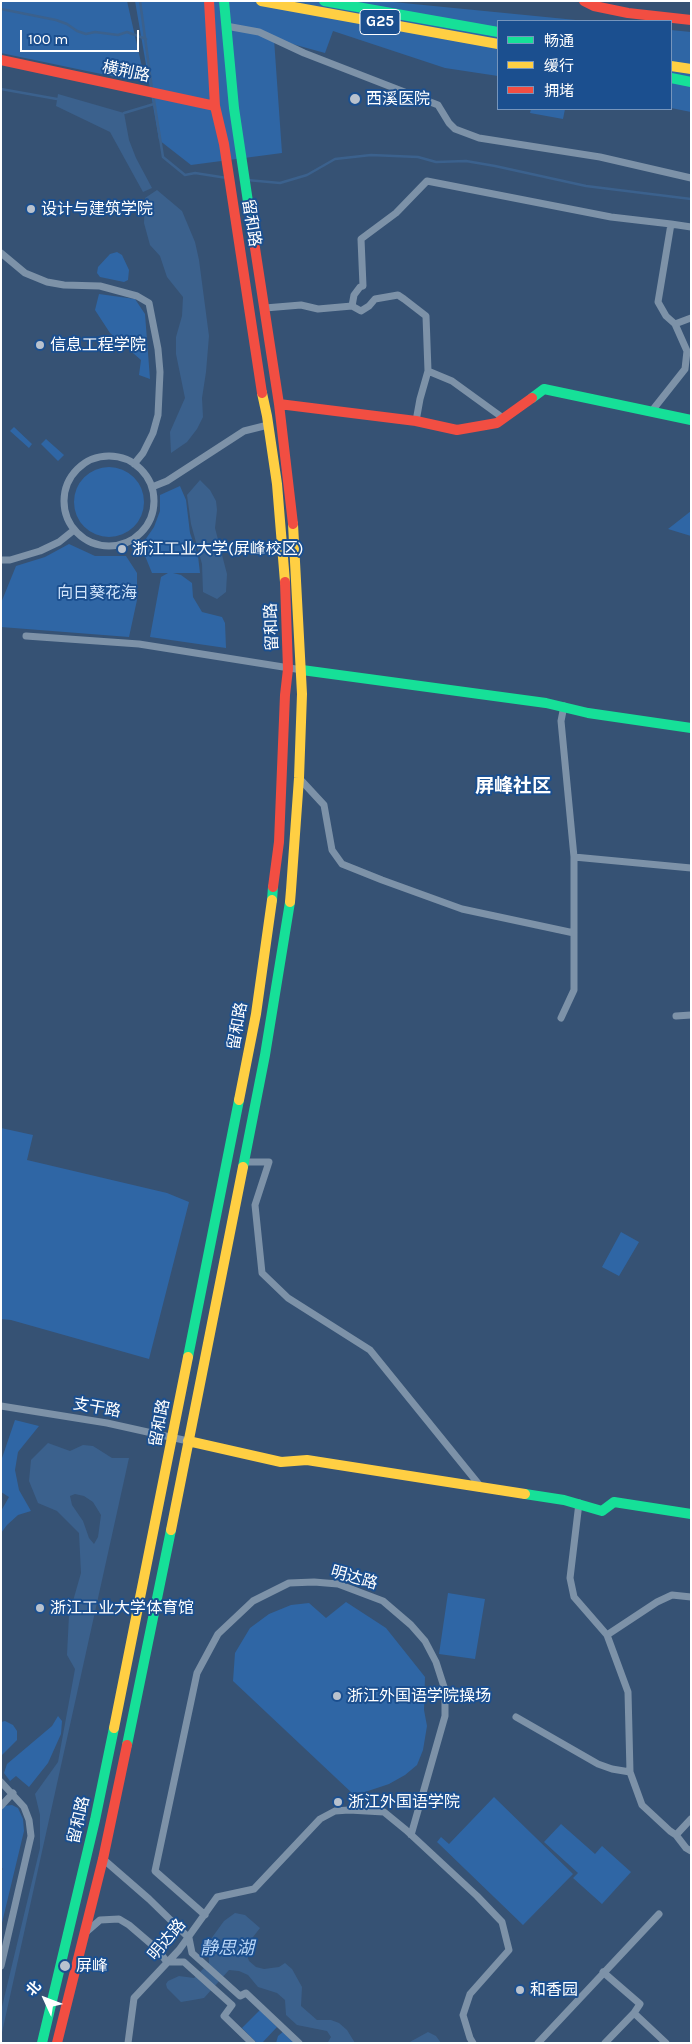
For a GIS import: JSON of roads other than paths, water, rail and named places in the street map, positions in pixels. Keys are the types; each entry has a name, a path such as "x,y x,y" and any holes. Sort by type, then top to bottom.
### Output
{"main road":[{"name":"留和路","path":"42,2043 121,1697 173,1437 256,1014 279,842 285,694 288,669 284,560 277,484 224,144 215,106 209,1"},
{"name":"留和路","path":"57,2043 103,1860 244,1162 270,1027 291,890 299,778 302,670 295,545 279,404 234,108 224,1"},
{"name":"G25","path":"261,1 497,44"},
{"name":"G25","path":"324,1 497,32"},
{"path":"584,1 628,13 691,20"},
{"name":"横荆路","path":"1,60 215,106"},
{"path":"672,66 691,69"},
{"path":"672,78 691,82"},
{"path":"279,404 416,421 458,430 497,422 544,389 691,420"},
{"path":"302,670 564,706 588,713 691,728"},
{"path":"188,1441 281,1462 307,1460 579,1503 602,1511 614,1502 691,1514"}],"street":[{"path":"226,26 259,32 304,53 438,105 449,124 455,129 479,138 600,157 691,178"},
{"path":"352,306 354,295 363,286 360,239 396,213 427,181 611,216 691,227"},
{"path":"651,412 685,369 688,359 687,351 675,324 666,316 658,302 671,224"},
{"path":"1,253 25,273 47,282 64,285 100,286 136,296 149,303 160,372 158,415 150,441 144,453 134,464"},
{"path":"265,308 301,305 318,309 352,306 361,311 375,299 398,295 426,316 428,371 416,421"},
{"path":"675,324 691,318"},
{"path":"428,371 452,381 503,418"},
{"path":"152,487 167,480 244,431 268,425"},
{"path":"106,457 116,457 134,464 142,470 152,487 153,510 143,531 134,538 119,545 103,546 92,543 74,530 66,513 65,493 68,484 84,463 106,457"},
{"path":"1,560 10,560 40,551 59,542 74,530"},
{"path":"26,636 140,644 302,670"},
{"path":"561,1018 574,990 574,857 561,720 564,706"},
{"path":"299,778 324,805 332,850 342,864 462,909 574,932"},
{"path":"574,857 691,868"},
{"path":"676,1016 691,1015"},
{"path":"244,1162 268,1162 255,1205 262,1273 288,1298 370,1350 481,1487"},
{"name":"支干路","path":"1,1406 108,1423 188,1441"},
{"path":"579,1503 570,1578 574,1597 607,1634 628,1692 630,1772 642,1805 691,1851"},
{"name":"明达路","path":"128,2043 134,1998 189,1938 205,1914 155,1871 197,1673 218,1634 253,1601 289,1582 338,1584 383,1601 411,1625 425,1641 436,1662 445,1690 445,1716 411,1835"},
{"path":"607,1634 657,1602 672,1596 691,1597"},
{"path":"516,1717 598,1764 630,1772"},
{"path":"1,1782 24,1807 30,1820 31,1836 1,1966"},
{"path":"1,1806 13,1793"},
{"path":"205,1914 217,1897 254,1889 320,1818 335,1811 384,1812 477,1896 502,1922 509,1950 470,1994 463,2015 473,2043"},
{"path":"676,1835 691,1820"},
{"path":"103,1860 149,1899 189,1938 192,1953 240,1996 246,1993 299,2043"},
{"path":"538,2043 659,1914"},
{"path":"85,1934 100,1920 119,1919 157,1949 167,1962 184,1962 232,2005 224,2016 252,2043"},
{"path":"603,1972 640,2004 634,2013 605,2043"},
{"path":"634,2013 666,2043"}],"water":[{"path":"58,94 124,113 129,140 152,188 143,192 110,132 56,106"},
{"path":"157,190 182,211 195,242 209,336 202,398 203,417 187,442 171,453 170,432 185,398 176,354 176,337 182,316 183,297 167,277 160,256 150,245 144,223 145,198"},
{"path":"200,480 210,490 216,501 215,528 227,574 226,592 217,599 203,592 202,564 191,524 187,495"},
{"path":"48,1443 70,1451 83,1445 93,1446 112,1458 129,1458 1,2037 1,2011 40,1848 40,1815 35,1794 58,1762 75,1669 67,1655 69,1615 81,1573 79,1533 57,1511 38,1503 29,1481 31,1460","holes":["75,1494 84,1496 93,1502 101,1515 98,1537 94,1544 89,1538 83,1521 72,1505 70,1496"]},
{"name":"静思湖","path":"235,1913 245,1915 260,1928 246,1946 249,1961 256,1967 264,1969 279,1967 285,1963 292,1969 302,1987 301,2006 317,2020 331,2020 339,2023 347,2030 355,2043 329,2043 331,2037 327,2031 297,2025 286,2015 285,2000 277,1993 258,1987 248,1975 239,1971 229,1970 204,1998 181,2002 167,1988 166,1984 168,1981 179,1976 194,1978 209,1963 208,1943 224,1921"},
{"path":"428,2032 436,2036 441,2043 408,2043"}],"waterway":[{"path":"140,1 152,89"},
{"path":"1,9 56,20 86,34 95,32 118,35 127,32 146,39"},
{"path":"1,89 57,99"},
{"path":"153,94 163,157 185,175 195,173 227,178"},
{"path":"124,113 154,104"},
{"path":"247,180 280,183 307,175 335,159 371,155 418,157 436,162 466,161 586,186 691,199"}],"place":[{"name":"西溪医院","path":"355,99"},
{"name":"设计与建筑学院","path":"31,209"},
{"name":"信息工程学院","path":"40,345"},
{"name":"浙江工业大学(屏峰校区)","path":"122,549"},
{"name":"浙江工业大学体育馆","path":"40,1608"},
{"name":"浙江外国语学院操场","path":"337,1696"},
{"name":"浙江外国语学院","path":"338,1802"},
{"name":"屏峰","path":"65,1966"},
{"name":"和香园","path":"520,1990"}],"district":[{"name":"屏峰社区","path":"513,787"}],"park label":[{"name":"向日葵花海","path":"97,593"}]}
